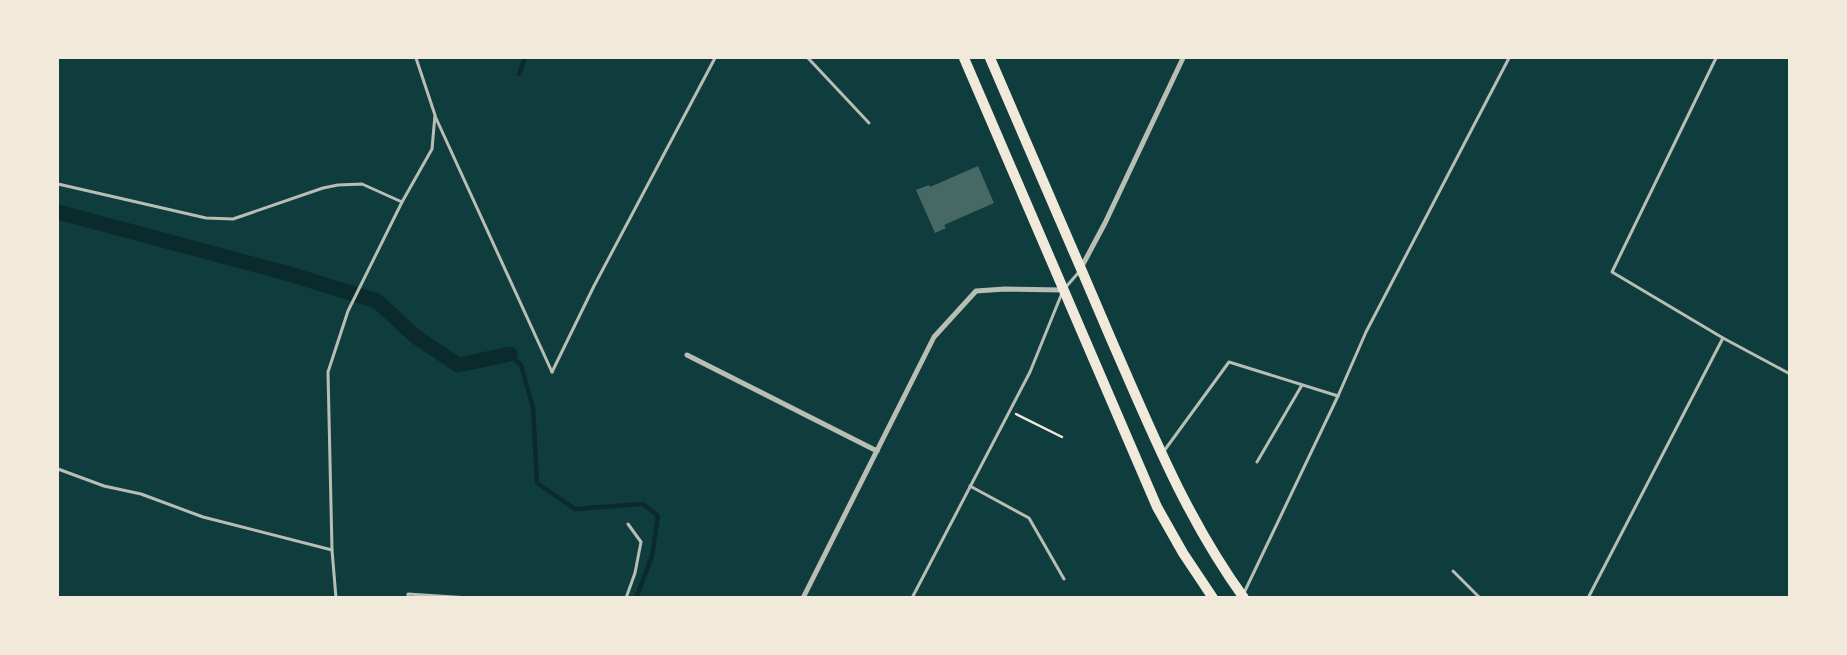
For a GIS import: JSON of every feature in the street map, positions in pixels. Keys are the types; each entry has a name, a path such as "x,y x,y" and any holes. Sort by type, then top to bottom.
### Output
{"main road":[{"path":"964,58 1157,507 1183,554 1212,598"},
{"path":"990,58 1161,454 1206,541 1242,597"}],"street":[{"path":"1081,269 1106,223 1183,58"},
{"path":"803,598 934,337 976,291 1005,289 1063,290"},
{"path":"687,355 877,451"}],"lane":[{"path":"416,58 435,115 552,372 594,286 715,58"},
{"path":"808,58 869,123"},
{"path":"1242,597 1338,396 1366,332 1509,58"},
{"path":"1716,58 1612,272 1723,338 1790,374"},
{"path":"336,598 332,550 328,372 348,311 402,202 432,150 435,115"},
{"path":"58,184 206,218 233,219 338,184 362,184 402,202"},
{"path":"912,598 1030,372 1063,290 1081,269"},
{"path":"1588,598 1723,338"},
{"path":"1161,454 1229,362 1338,396"},
{"path":"1258,462 1302,385"},
{"path":"58,469 104,486 141,494 203,517 332,550"},
{"path":"970,486 1029,518 1064,579"},
{"path":"626,598 635,573 641,542 628,524"},
{"path":"1453,571 1479,597"},
{"path":"408,598 408,594 469,598"}],"path":[{"path":"1010,411 1062,437"}],"building":[{"path":"978,166 994,203 944,225 946,228 935,233 916,190 929,185 930,187"}],"waterway":[{"path":"519,74 525,58"},
{"path":"58,212 286,273 377,301 415,336 458,365 510,354"},
{"path":"510,354 521,365 533,408 537,483 575,509 643,504 658,516 652,556 636,598"}]}
